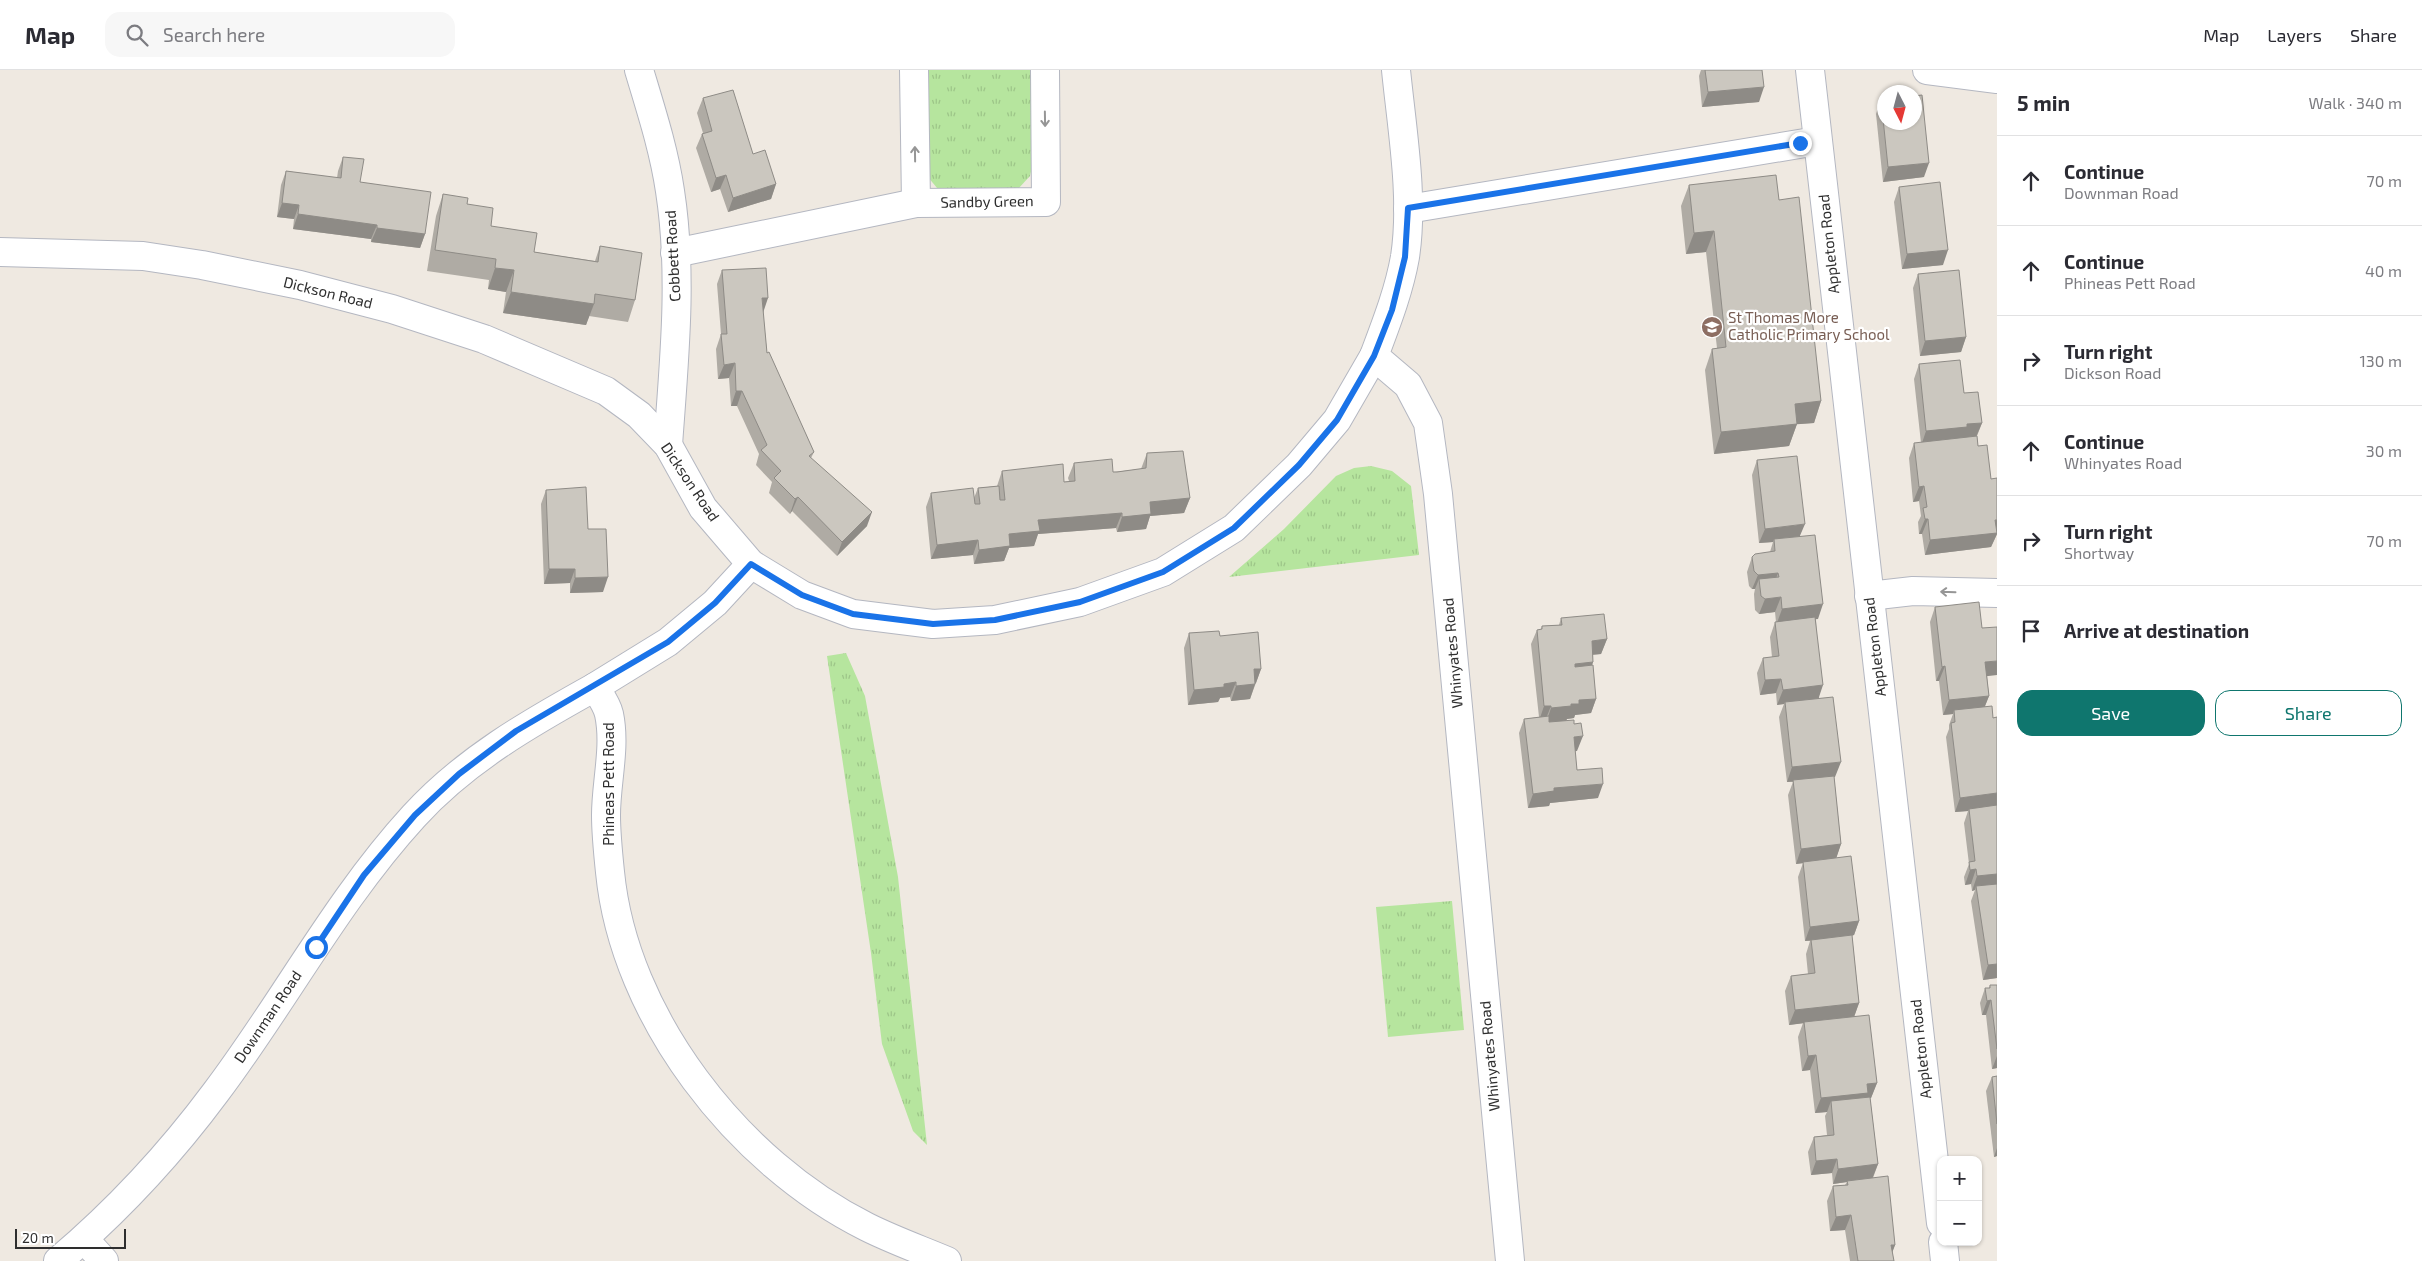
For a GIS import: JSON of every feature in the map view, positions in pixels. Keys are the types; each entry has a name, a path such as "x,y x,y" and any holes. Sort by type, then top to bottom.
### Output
{"street":[{"name":"Cobbett Road","path":"639,70 657,128 670,192 675,253 676,320 668,446"},
{"path":"914,70 916,203"},
{"name":"Sandby Green","path":"675,253 916,203 1046,202 1045,70"},
{"path":"1374,356 1392,310 1405,257 1408,208 1396,70"},
{"name":"Appleton Road","path":"1810,70 1938,1201"},
{"path":"1927,70 1997,79"},
{"path":"1408,208 1818,141"},
{"name":"Dickson Road","path":"0,252 143,256 202,265 300,285 392,308 484,339 606,391 639,415 668,446 703,508 751,564 802,595 853,614 933,624 995,620 1080,602 1163,572 1234,528 1299,465 1337,420 1374,356"},
{"name":"Whinyates Road","path":"1374,356 1408,385 1428,423 1438,494 1510,1261"},
{"path":"595,687 668,642 715,603 751,564"},
{"path":"1869,596 1913,590 1997,593"},
{"name":"Downman Road","path":"58,1261 129,1196 188,1129 217,1091 364,875 415,815 459,774 516,731 595,687"},
{"name":"Phineas Pett Road","path":"595,687 608,713 612,749 606,816 610,874 618,920 635,971 655,1014 685,1066 722,1114 766,1159 817,1197 866,1227 947,1261"},
{"path":"84,1239 104,1261"},
{"path":"1943,1246 1945,1261"}],"green space":[{"path":"924,70 1033,70 1033,162 1030,176 1018,189 951,194 937,188 928,177"},
{"path":"1371,466 1392,471 1411,486 1419,555 1229,577 1284,529 1336,476 1354,468"},
{"path":"846,653 865,696 898,877 927,1145 913,1131 882,1044 871,953 827,656"},
{"path":"1452,901 1464,1030 1388,1037 1376,907"}],"building":[{"path":"1705,70 1762,70 1764,87 1708,92"},
{"path":"733,90 753,154 765,150 776,184 733,198 726,175 716,178 702,134 712,131 703,98"},
{"path":"1922,95 1929,163 1888,167 1884,130 1922,130"},
{"path":"343,157 364,159 360,182 431,192 425,234 377,228 377,225 298,214 299,205 282,203 286,171 341,178"},
{"path":"1776,175 1779,200 1799,197 1821,401 1795,404 1797,424 1721,432 1712,349 1726,347 1714,231 1694,233 1689,185"},
{"path":"1940,182 1948,250 1907,254 1899,187"},
{"path":"443,194 468,198 467,204 493,208 491,226 537,233 534,252 598,262 600,246 642,253 635,300 595,294 594,304 511,292 514,270 495,268 496,259 435,250"},
{"path":"766,268 768,298 762,298 767,353 769,352 814,452 809,456 872,512 842,542 798,497 795,499 774,478 781,471 761,450 767,445 742,391 736,391 735,363 724,365 721,334 727,334 722,270"},
{"path":"1959,270 1966,337 1925,341 1918,274"},
{"path":"1960,360 1964,393 1978,392 1982,423 1967,424 1967,427 1926,431 1919,364"},
{"path":"1977,436 1978,446 1987,445 1991,479 1997,478 1997,520 1995,520 1997,533 1930,540 1928,519 1925,519 1923,508 1927,507 1924,486 1919,487 1914,443"},
{"path":"1183,451 1190,498 1150,502 1151,514 1122,517 1122,513 1038,520 1040,531 1009,534 1010,546 979,550 978,540 937,545 931,493 973,488 975,504 980,504 978,488 999,486 1000,500 1005,500 1002,471 1063,464 1064,482 1075,481 1074,463 1112,459 1113,472 1117,472 1146,468 1147,453"},
{"path":"1797,456 1805,524 1765,529 1757,460"},
{"path":"586,487 588,529 606,529 608,577 575,578 575,569 549,569 546,490"},
{"path":"1815,535 1823,604 1782,609 1781,597 1765,599 1761,596 1759,579 1779,577 1778,573 1758,575 1754,571 1752,557 1755,554 1775,551 1774,539"},
{"path":"1979,602 1982,628 1997,627 1997,661 1985,662 1989,696 1949,700 1945,666 1942,667 1935,607"},
{"path":"1604,614 1607,639 1592,641 1593,662 1575,664 1575,667 1593,665 1596,699 1579,700 1579,704 1571,704 1571,706 1551,708 1551,706 1544,706 1537,630 1542,629 1542,626 1562,625 1561,618"},
{"path":"1815,617 1823,685 1783,690 1781,679 1765,680 1763,658 1779,656 1775,622"},
{"path":"1219,631 1220,636 1258,632 1261,669 1254,669 1255,684 1236,686 1236,682 1224,684 1224,687 1194,690 1189,633"},
{"path":"1833,697 1841,762 1792,767 1785,702"},
{"path":"1992,706 1993,718 1997,717 1997,793 1960,798 1951,723 1955,722 1954,710"},
{"path":"1549,716 1549,722 1574,720 1574,724 1581,723 1583,736 1574,737 1577,770 1602,768 1603,784 1554,788 1554,791 1533,794 1524,719"},
{"path":"1834,776 1841,844 1801,849 1793,780"},
{"path":"1997,805 1997,874 1977,876 1976,869 1970,870 1969,862 1975,861 1969,809"},
{"path":"1851,856 1859,921 1810,927 1803,862"},
{"path":"1997,884 1997,964 1988,965 1976,886"},
{"path":"1852,935 1859,1003 1795,1010 1791,976 1815,973 1811,940"},
{"path":"1990,985 1997,985 1997,1049 1991,1000 1987,1001 1985,988 1990,988"},
{"path":"1869,1015 1877,1083 1867,1084 1868,1093 1821,1098 1816,1055 1808,1056 1804,1022"},
{"path":"1997,1076 1997,1124 1992,1077"},
{"path":"1870,1097 1878,1164 1838,1169 1837,1159 1816,1161 1814,1137 1834,1135 1831,1101"},
{"path":"1888,1176 1895,1245 1891,1245 1894,1261 1858,1261 1851,1215 1836,1217 1833,1186 1848,1185 1847,1181"}],"place":[{"name":"St Thomas More Catholic Primary School","path":"1712,327"}],"route":[{"path":"316,947 364,875 415,815 459,774 516,731 595,687 668,642 715,603 751,564 802,595 853,614 933,624 995,620 1080,602 1163,572 1234,528 1299,465 1337,420 1367,370 1392,310 1405,257 1408,208 1800,143"}]}
